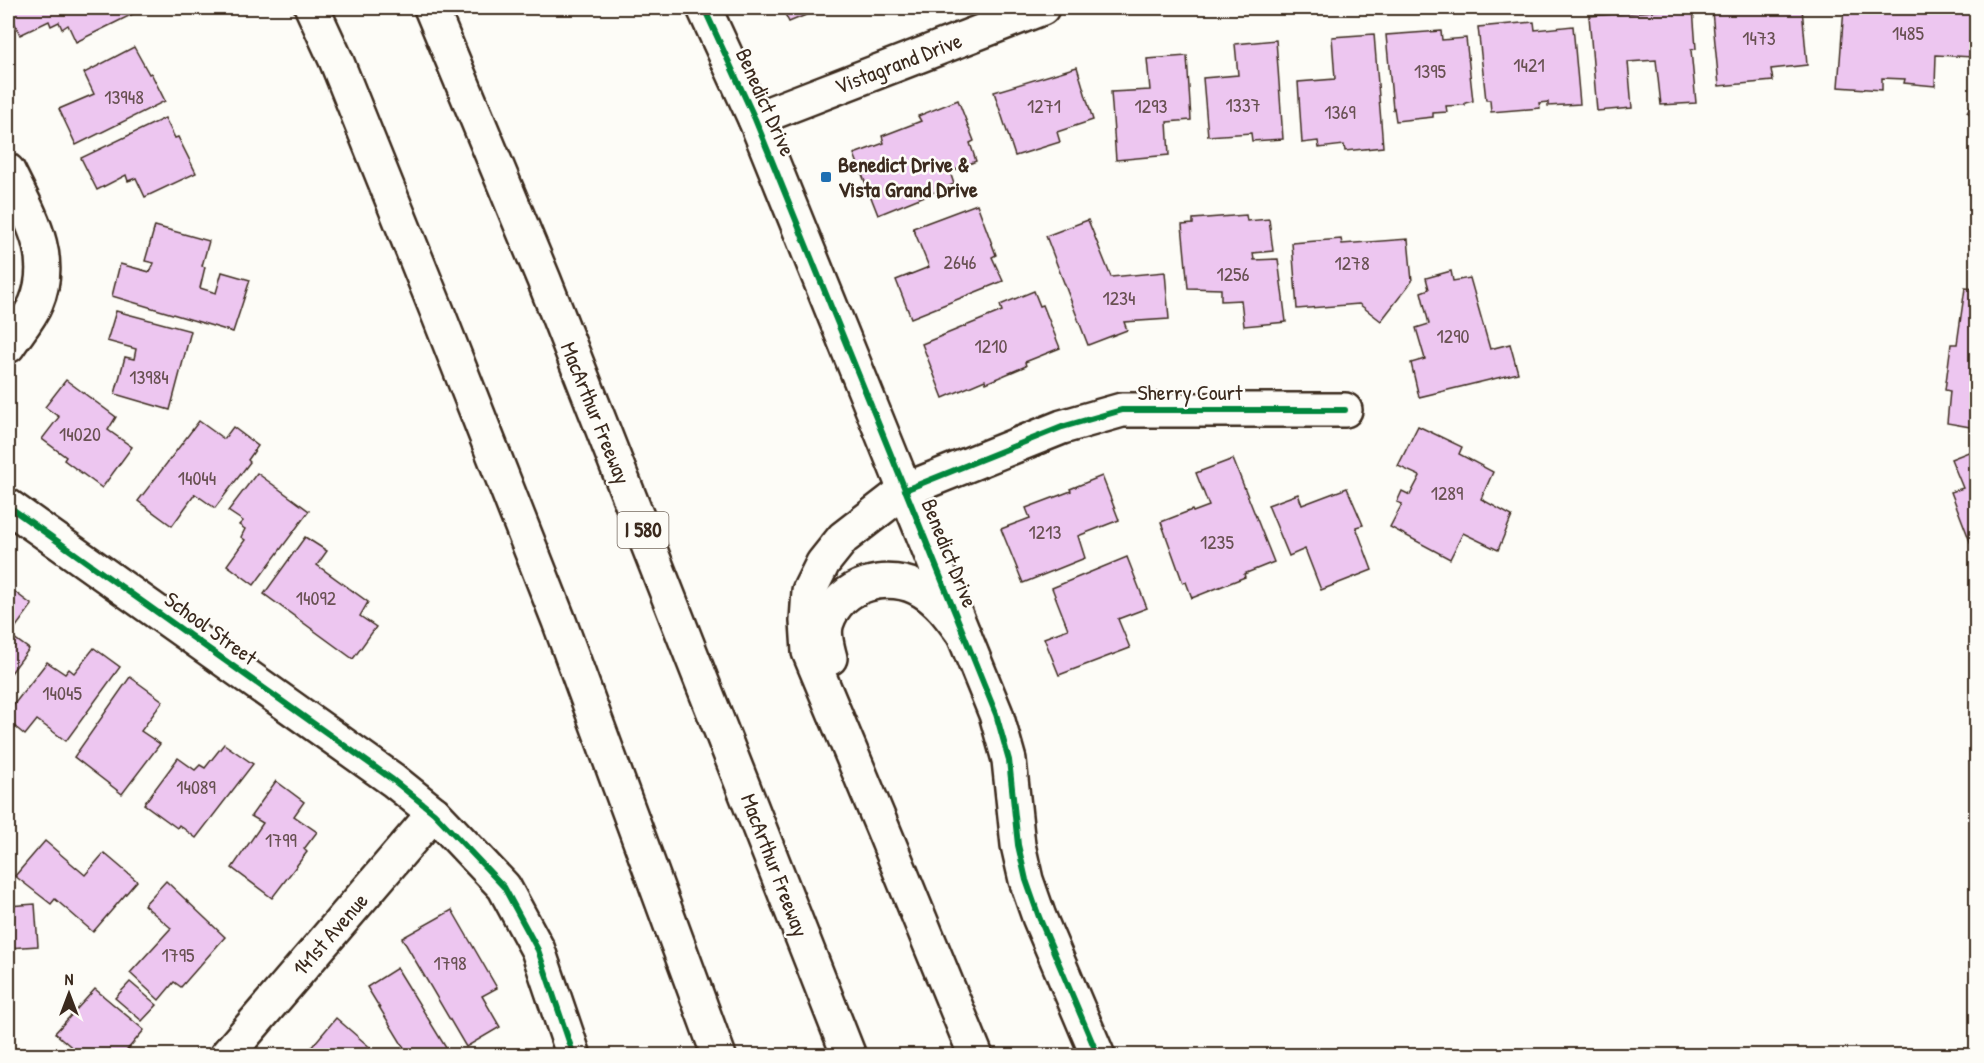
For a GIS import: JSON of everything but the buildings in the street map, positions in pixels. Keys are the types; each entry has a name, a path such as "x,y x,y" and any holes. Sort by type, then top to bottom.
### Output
{"main road":[{"path":"312,8 363,127 559,621 719,1056"},
{"name":"MacArthur Freeway","path":"431,8 552,302 849,1056"},
{"name":"Benedict Drive","path":"704,8 755,119 996,714 1009,760 1018,845 1026,880 1038,917 1098,1056"},
{"name":"Vistagrand Drive","path":"755,119 1042,8"},
{"path":"8,171 38,232 44,270 36,303 8,346"},
{"name":"Sherry Court","path":"883,829 808,652 809,591 823,563 843,538 905,490 1062,427 1122,410 1345,410"},
{"name":"School Street","path":"8,506 393,780 434,813"},
{"path":"964,635 941,605 922,590 886,580 855,588 838,601 826,623 826,645 883,829 976,1056"},
{"path":"434,813 504,887 538,950 574,1056"},
{"name":"141st Avenue","path":"226,1056 434,813"}],"cycle path":[{"path":"704,8 755,119 996,714 1009,760 1018,845 1026,880 1039,917 1098,1056"},
{"path":"905,490 1062,427 1122,410 1345,410"},
{"path":"8,506 393,780 434,813 504,887 538,950 574,1056"}],"place":[{"name":"Benedict Drive & Vista Grand Drive","path":"826,177"}]}
